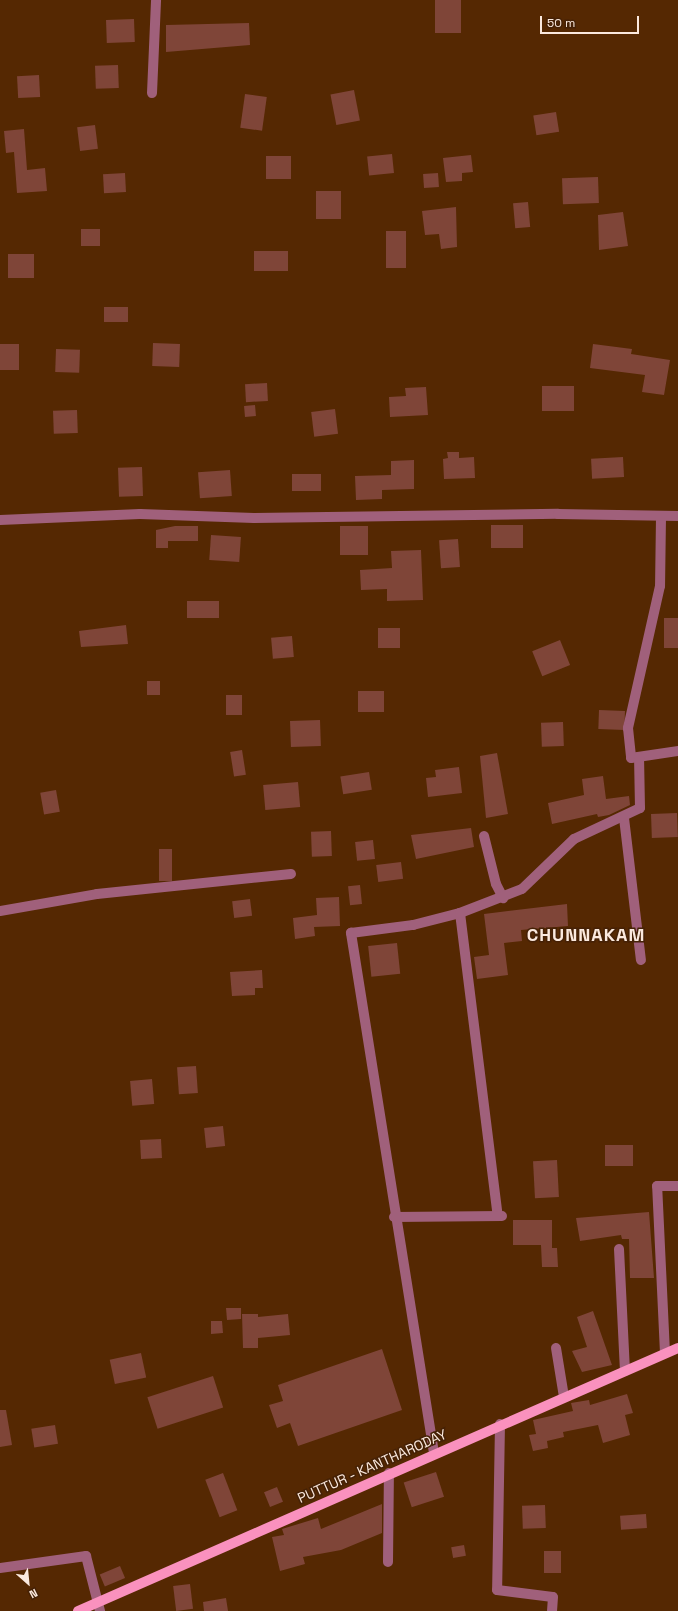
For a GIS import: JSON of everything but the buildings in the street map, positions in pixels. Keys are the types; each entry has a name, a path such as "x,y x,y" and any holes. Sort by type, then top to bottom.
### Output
{"main road":[{"name":"PUTTUR - KANTHARODAY","path":"78,1611 99,1607 389,1473 678,1348"}],"street":[{"path":"152,93 156,0"},
{"path":"0,520 140,514 254,518 558,514 661,517 678,516"},
{"path":"661,517 660,586 628,728 631,758 678,751"},
{"path":"434,1453 394,1217 351,933 413,925 460,913 503,898 522,889 574,839 624,818 640,808 639,756"},
{"path":"624,818 641,960"},
{"path":"484,836 496,884 503,898"},
{"path":"0,911 98,894 292,874"},
{"path":"394,1217 500,1216 460,913"},
{"path":"665,1354 656,1186 677,1186"},
{"path":"619,1249 625,1371"},
{"path":"556,1348 564,1397"},
{"path":"500,1424 497,1590 554,1597 552,1611"},
{"path":"388,1562 389,1473"},
{"path":"0,1568 86,1556 99,1607"}],"district":[{"name":"CHUNNAKAM","path":"586,935"}]}
